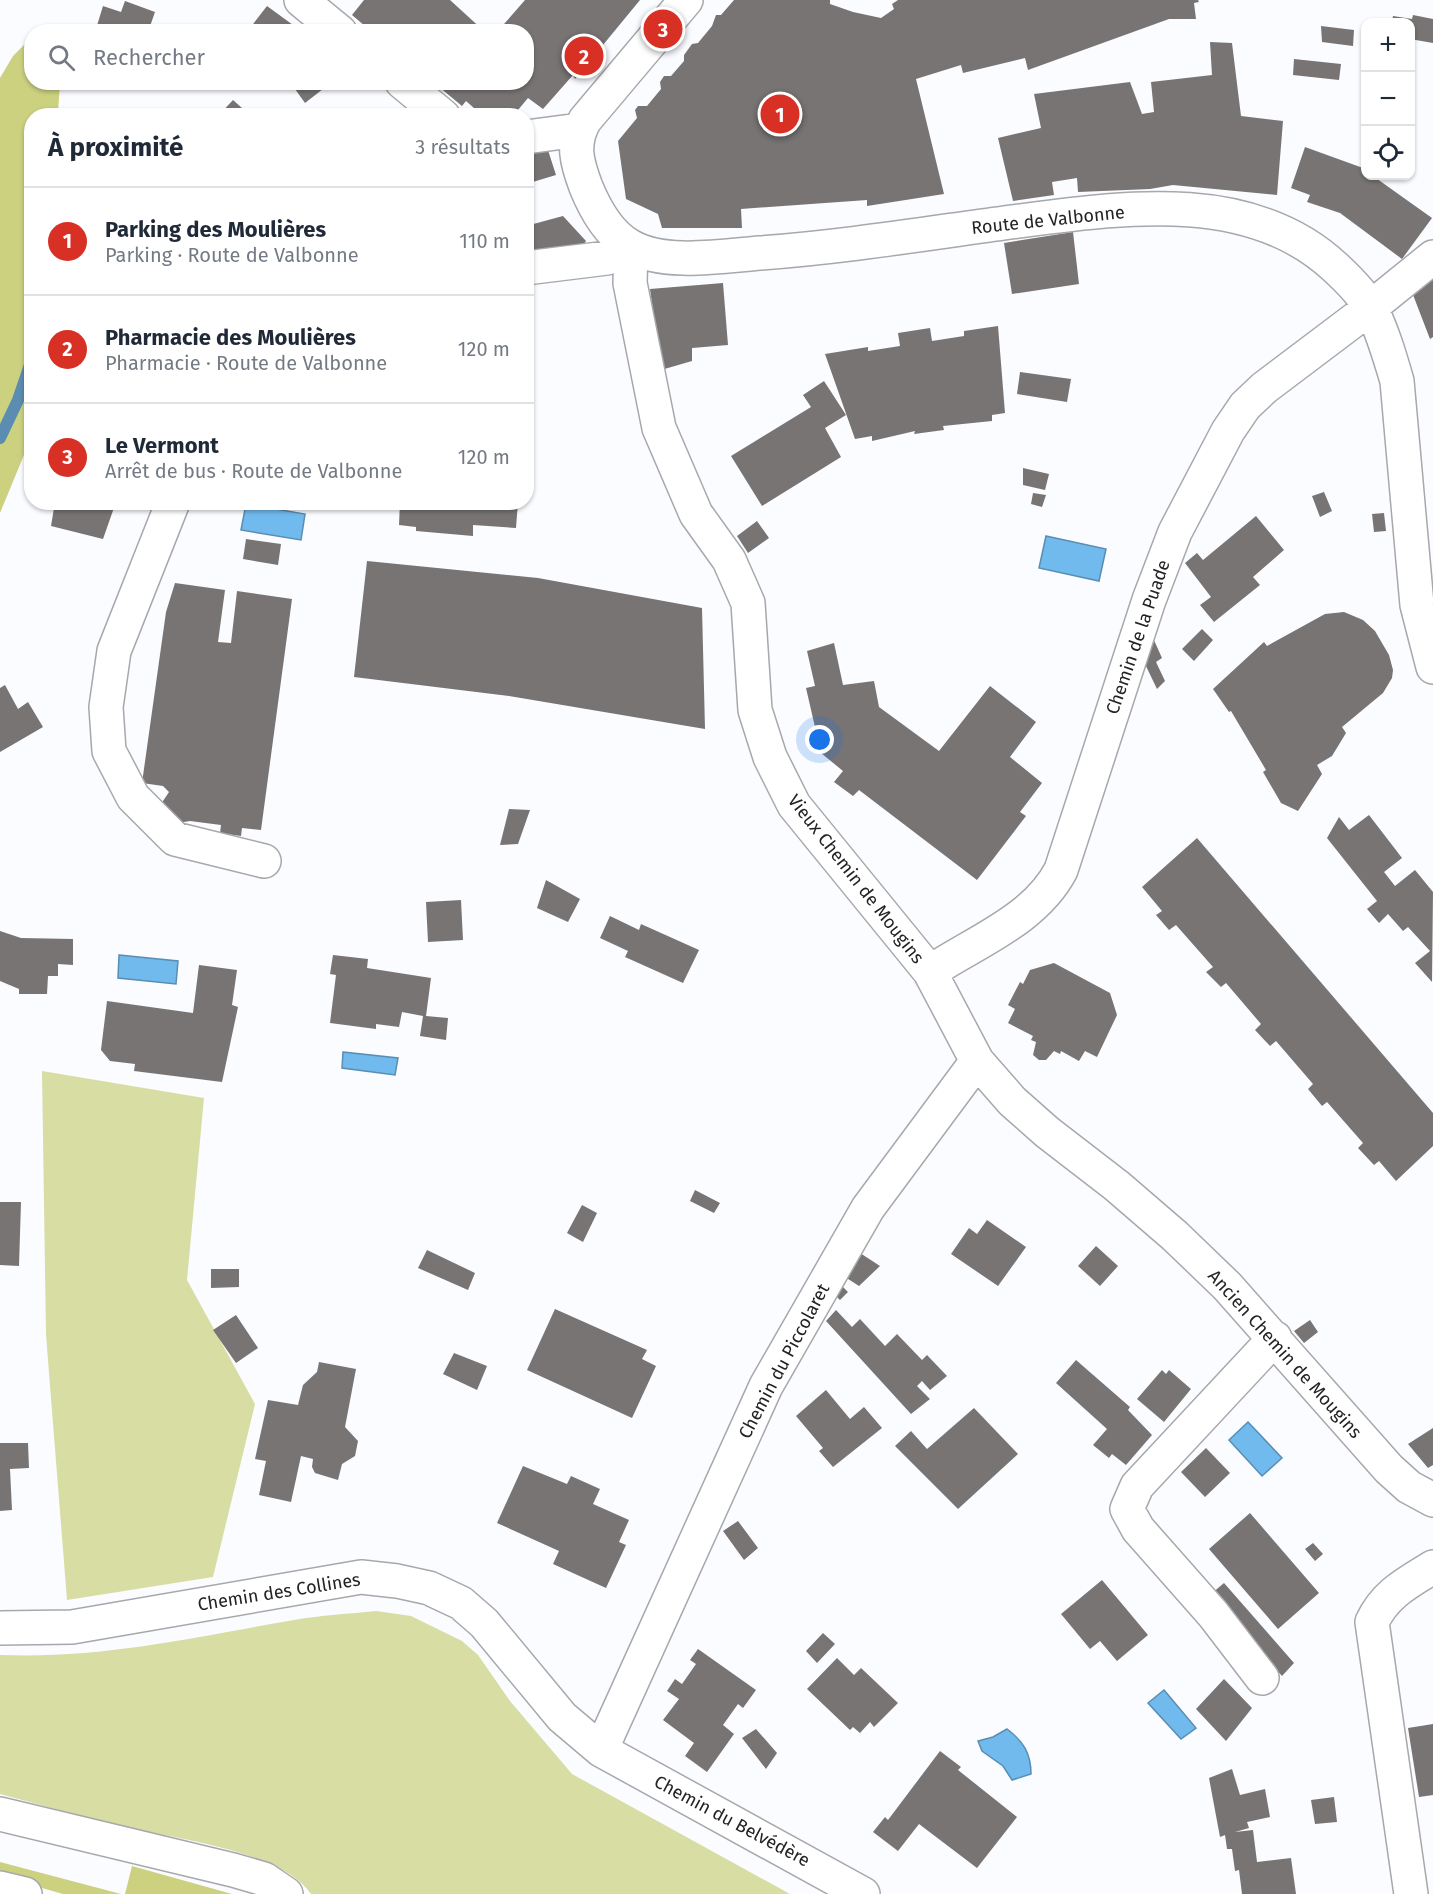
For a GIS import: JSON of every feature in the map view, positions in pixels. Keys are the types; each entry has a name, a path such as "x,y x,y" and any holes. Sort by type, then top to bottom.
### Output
{"main road":[{"path":"301,0 330,24"},
{"path":"534,135 579,130 686,0"},
{"path":"412,90 433,108"},
{"name":"Route de Valbonne","path":"579,130 576,156 589,196 610,229 632,247 659,255 695,258 812,249 1075,214 1156,210 1207,210 1251,219 1286,232 1321,254 1350,281 1370,308 1387,345 1397,381 1417,605 1433,667"},
{"path":"534,267 607,258 632,247"},
{"name":"Vieux Chemin de Mougins","path":"632,247 630,283 659,428 696,514 729,560 748,603 755,710 770,757 794,806 930,972 977,1061"},
{"name":"Chemin de la Puade","path":"930,972 1021,915 1053,884 1061,870 1149,600 1175,532 1198,484 1245,406 1264,388 1433,257"},
{"path":"169,510 114,651 106,707 109,751 133,797 175,839 264,861"},
{"name":"Ancien Chemin de Mougins","path":"977,1061 1012,1101 1047,1132 1117,1186 1175,1236 1275,1338 1389,1469 1409,1487 1433,1500"},
{"name":"Chemin du Piccolaret","path":"601,1750 766,1386 868,1208 977,1061"},
{"path":"1262,1678 1213,1614 1138,1529 1127,1509 1137,1486 1275,1338"},
{"path":"1411,1894 1372,1622 1380,1605 1392,1593 1433,1567"},
{"name":"Chemin des Collines","path":"0,1628 72,1627 361,1577 397,1581 429,1588 461,1603 484,1623 562,1717 601,1750"},
{"name":"Chemin du Belvédère","path":"601,1750 863,1894"},
{"path":"0,1814 233,1870 264,1879 286,1894"},
{"path":"233,1870 258,1894"},
{"path":"0,1888 25,1894"}],"green space":[{"path":"24,45 24,90 60,90 58,108 24,108 24,455 0,513 0,78 13,56"},
{"path":"42,1071 204,1098 187,1280 255,1404 213,1577 67,1600 46,1335"},
{"path":"376,1611 411,1616 462,1641 478,1655 510,1701 572,1774 790,1894 311,1894 296,1879 275,1866 248,1856 219,1847 111,1824 0,1794 0,1655 75,1654 112,1650 184,1640 304,1618"},
{"path":"0,1862 121,1894 63,1894 0,1876"},
{"path":"132,1866 232,1894 125,1894"}],"water":[{"path":"245,510 281,510 305,514 301,540 241,530"},
{"path":"1046,536 1106,549 1099,581 1039,568"},
{"path":"119,955 178,961 176,984 118,978"},
{"path":"343,1052 398,1058 395,1075 342,1068"},
{"path":"1248,1422 1282,1458 1262,1476 1229,1440"},
{"path":"1164,1690 1196,1728 1181,1739 1148,1703"},
{"path":"1007,1729 1025,1748 1031,1767 1031,1774 1012,1780 1003,1766 982,1751 978,1741 993,1737"}],"building":[{"path":"364,0 450,0 476,24 363,24 352,15"},
{"path":"525,0 640,0 575,79 573,75 543,109 528,98 520,108 474,108 466,101 462,106 443,90 534,90 534,24 504,24"},
{"path":"734,0 830,0 830,4 881,18 894,9 892,4 898,0 1198,0 1199,2 1194,3 1196,19 1169,19 1028,70 1025,58 963,73 961,65 916,79 944,194 867,206 867,200 741,209 742,228 662,228 658,214 626,199 618,141 637,118 635,110 638,106 647,106 661,89 660,82 664,76 671,76 684,61 684,55 692,44 698,43 712,26 716,15 721,15"},
{"path":"125,1 155,12 151,24 97,24 103,6 121,12"},
{"path":"267,6 292,24 253,24"},
{"path":"1413,15 1433,19 1433,43 1415,40 1415,18 1412,18"},
{"path":"1321,26 1354,30 1353,46 1322,42"},
{"path":"1210,42 1232,43 1241,116 1283,121 1277,195 1173,185 1150,189 1078,192 1077,178 1052,182 1054,195 1013,201 998,138 1041,128 1034,94 1130,82 1142,114 1154,112 1151,82 1212,75"},
{"path":"1294,59 1341,64 1339,80 1293,75"},
{"path":"296,90 322,90 305,103"},
{"path":"233,100 242,108 226,108"},
{"path":"546,144 556,175 534,182 534,148"},
{"path":"1305,147 1361,167 1361,180 1379,180 1432,218 1402,259 1340,213 1307,202 1310,195 1291,188"},
{"path":"563,216 586,241 578,253 534,257 534,224"},
{"path":"1073,232 1079,284 1012,294 1004,243"},
{"path":"1433,278 1433,337 1430,339 1410,287"},
{"path":"723,283 728,345 692,348 692,361 661,370 650,289"},
{"path":"998,326 1005,413 992,415 992,421 943,426 944,430 914,434 915,431 872,441 872,436 855,439 825,354 868,347 868,351 900,346 898,333 930,328 932,341 964,336 964,331"},
{"path":"1020,372 1071,379 1067,402 1017,394"},
{"path":"824,381 846,415 825,428 841,457 762,506 731,456 811,407 803,395"},
{"path":"1023,468 1049,474 1045,490 1023,485"},
{"path":"1324,492 1332,511 1320,517 1312,496"},
{"path":"1033,493 1046,495 1042,507 1031,504"},
{"path":"54,510 113,510 103,539 51,526"},
{"path":"400,510 517,510 516,528 473,525 473,536 416,531 416,527 399,525"},
{"path":"1384,513 1386,531 1374,532 1372,514"},
{"path":"1256,516 1284,550 1253,577 1260,585 1214,622 1200,605 1211,597 1185,563 1197,553 1203,560"},
{"path":"757,521 769,538 748,553 737,536"},
{"path":"246,539 281,544 278,565 243,559"},
{"path":"367,561 538,578 702,608 705,729 509,696 354,677"},
{"path":"175,583 225,590 218,642 231,643 237,591 292,599 261,830 242,828 241,836 220,833 221,825 190,821 178,823 159,807 169,792 163,786 142,783 166,612"},
{"path":"1344,612 1363,620 1375,631 1389,655 1393,670 1392,678 1383,693 1342,727 1346,733 1332,756 1317,765 1322,774 1298,811 1281,803 1263,772 1266,770 1231,711 1229,712 1213,689 1264,642 1267,646 1325,614"},
{"path":"1202,629 1213,640 1194,661 1182,649"},
{"path":"1153,638 1162,658 1156,662 1165,681 1157,689 1145,664"},
{"path":"834,643 843,685 874,681 879,707 939,751 990,686 1036,722 1010,757 1042,783 1020,812 1026,816 977,880 859,790 853,796 834,782 843,771 821,753 806,688 815,686 807,651"},
{"path":"5,685 18,709 28,702 43,727 0,752 0,688"},
{"path":"509,809 530,810 518,844 500,845"},
{"path":"1369,815 1402,858 1384,872 1395,886 1415,870 1433,892 1432,982 1415,963 1430,951 1408,927 1403,931 1388,914 1379,923 1367,909 1377,901 1327,838 1339,817 1349,830"},
{"path":"1197,838 1433,1113 1433,1146 1396,1181 1379,1161 1374,1165 1358,1148 1363,1143 1327,1102 1322,1106 1308,1089 1313,1084 1276,1041 1270,1046 1255,1030 1261,1024 1226,983 1221,987 1206,972 1213,967 1176,925 1169,930 1156,915 1162,911 1142,887"},
{"path":"546,880 580,899 568,922 537,908"},
{"path":"461,900 463,940 428,942 426,902"},
{"path":"610,916 639,930 641,924 699,950 683,983 625,957 628,951 600,938"},
{"path":"0,931 21,938 73,939 73,965 58,964 58,976 48,976 47,994 19,994 19,989 0,981"},
{"path":"333,955 368,959 367,968 431,978 426,1016 448,1018 446,1040 420,1036 423,1016 402,1012 399,1027 376,1024 376,1029 330,1023 336,975 330,974"},
{"path":"1054,963 1110,993 1117,1015 1097,1057 1085,1051 1079,1061 1061,1051 1060,1054 1054,1051 1046,1060 1039,1060 1033,1055 1036,1042 1031,1040 1033,1036 1008,1023 1015,1009 1008,1005 1020,982 1023,984 1030,970"},
{"path":"199,965 237,970 232,1005 238,1007 222,1082 134,1071 135,1064 110,1061 101,1050 107,1001 193,1013"},
{"path":"695,1190 720,1203 714,1213 690,1201"},
{"path":"0,1202 21,1202 19,1266 0,1265"},
{"path":"582,1205 597,1213 583,1242 567,1233"},
{"path":"987,1220 1026,1247 998,1286 951,1254 969,1228 977,1234"},
{"path":"1096,1246 1118,1266 1100,1286 1078,1266"},
{"path":"427,1250 475,1273 468,1290 418,1268"},
{"path":"860,1253 880,1266 859,1286 845,1277"},
{"path":"211,1269 239,1269 239,1287 211,1288"},
{"path":"842,1286 848,1292 840,1300 834,1294"},
{"path":"555,1309 647,1350 642,1359 656,1366 632,1418 527,1370"},
{"path":"836,1310 852,1327 860,1319 885,1346 897,1334 922,1360 927,1355 947,1376 930,1390 922,1381 917,1386 930,1399 911,1414 826,1321"},
{"path":"236,1315 258,1348 236,1363 213,1330"},
{"path":"1310,1320 1318,1332 1304,1343 1294,1331"},
{"path":"454,1353 487,1366 477,1390 443,1374"},
{"path":"1076,1360 1130,1407 1128,1410 1152,1435 1126,1465 1112,1454 1109,1458 1093,1445 1107,1429 1056,1383"},
{"path":"319,1362 356,1369 345,1427 358,1441 355,1456 342,1464 338,1480 315,1473 312,1467 313,1459 301,1456 291,1502 259,1495 266,1461 255,1459 268,1400 298,1405 303,1385 317,1372"},
{"path":"1162,1370 1166,1374 1169,1370 1191,1389 1164,1422 1137,1399"},
{"path":"826,1390 850,1419 864,1407 882,1428 833,1467 819,1451 823,1448 796,1416"},
{"path":"974,1408 1018,1454 958,1509 895,1446 911,1431 927,1449"},
{"path":"1433,1428 1433,1465 1428,1468 1408,1444"},
{"path":"0,1443 28,1443 29,1468 10,1469 12,1510 0,1511"},
{"path":"1206,1448 1230,1473 1205,1497 1181,1472"},
{"path":"523,1466 567,1484 571,1476 600,1489 593,1504 629,1520 619,1542 626,1545 606,1588 553,1564 559,1551 497,1523"},
{"path":"1250,1513 1319,1593 1278,1629 1209,1549"},
{"path":"738,1521 758,1548 744,1560 723,1531"},
{"path":"1313,1543 1323,1554 1315,1561 1305,1549"},
{"path":"1102,1580 1148,1635 1117,1661 1100,1641 1090,1649 1061,1614"},
{"path":"1224,1583 1294,1663 1282,1676 1211,1594"},
{"path":"823,1633 835,1644 817,1663 806,1651"},
{"path":"698,1649 756,1690 743,1708 738,1704 723,1725 734,1734 707,1772 685,1756 694,1743 663,1720 679,1699 667,1691 675,1679 682,1684 696,1664 690,1660"},
{"path":"837,1658 854,1675 861,1668 898,1703 874,1727 870,1722 860,1733 853,1727 850,1730 807,1689"},
{"path":"1224,1679 1252,1708 1226,1741 1196,1709"},
{"path":"1433,1724 1433,1795 1419,1797 1408,1728"},
{"path":"756,1729 777,1753 766,1769 742,1738"},
{"path":"940,1751 961,1767 958,1770 1017,1817 977,1868 919,1824 898,1851 873,1832 885,1817 888,1820"},
{"path":"1232,1769 1240,1795 1265,1789 1270,1817 1247,1822 1249,1828 1235,1832 1253,1830 1257,1862 1291,1858 1296,1894 1242,1894 1239,1870 1235,1871 1232,1849 1227,1849 1225,1835 1220,1837 1209,1778"},
{"path":"1334,1797 1337,1822 1315,1824 1311,1800"}],"waterway":[{"path":"0,438 24,382"}],"place":[{"name":"Le Vermont","path":"663,29"},
{"name":"Pharmacie des Moulières","path":"584,56"},
{"name":"Parking des Moulières","path":"780,114"}]}
